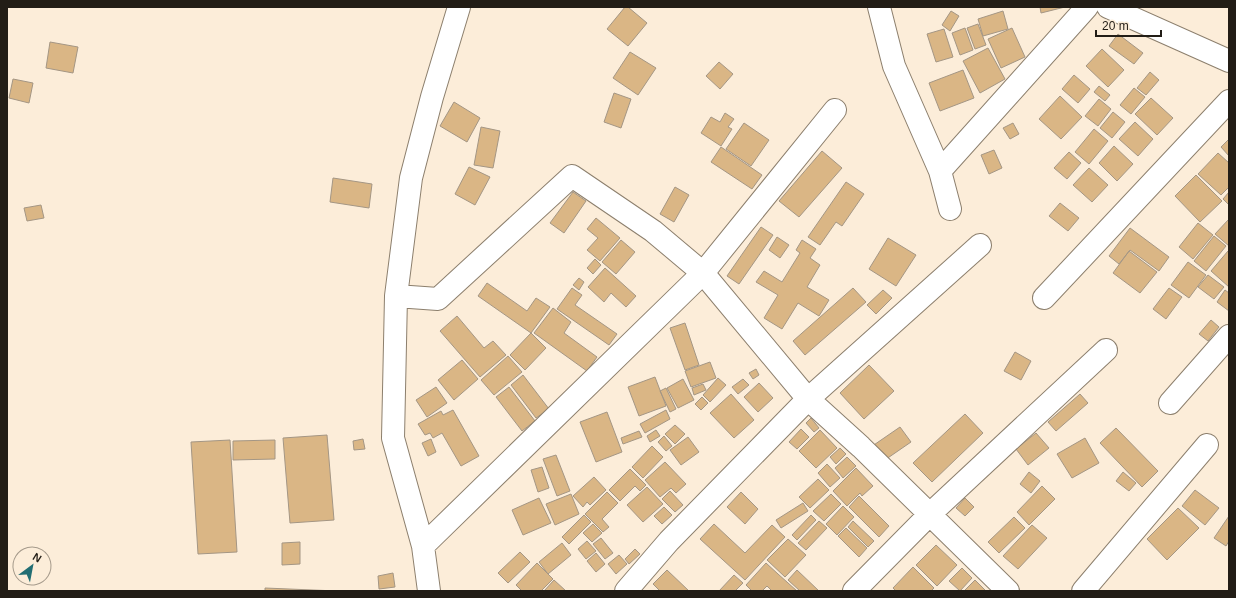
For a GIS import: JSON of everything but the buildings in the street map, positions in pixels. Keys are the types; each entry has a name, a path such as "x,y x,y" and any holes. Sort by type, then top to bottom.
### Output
{"street":[{"path":"429,591 423,546 393,438 396,296 411,178 432,97 458,7"},
{"path":"879,7 894,66 940,171 950,209"},
{"path":"940,171 1087,7"},
{"path":"1108,7 1229,61"},
{"path":"1044,298 1229,101"},
{"path":"423,546 703,273 835,110"},
{"path":"396,296 438,299 572,176 653,231 703,273 808,399 930,514 1008,591"},
{"path":"626,591 669,540 808,399 980,245"},
{"path":"1170,403 1229,336"},
{"path":"854,591 930,514 1106,350"},
{"path":"1083,591 1207,445"}]}
